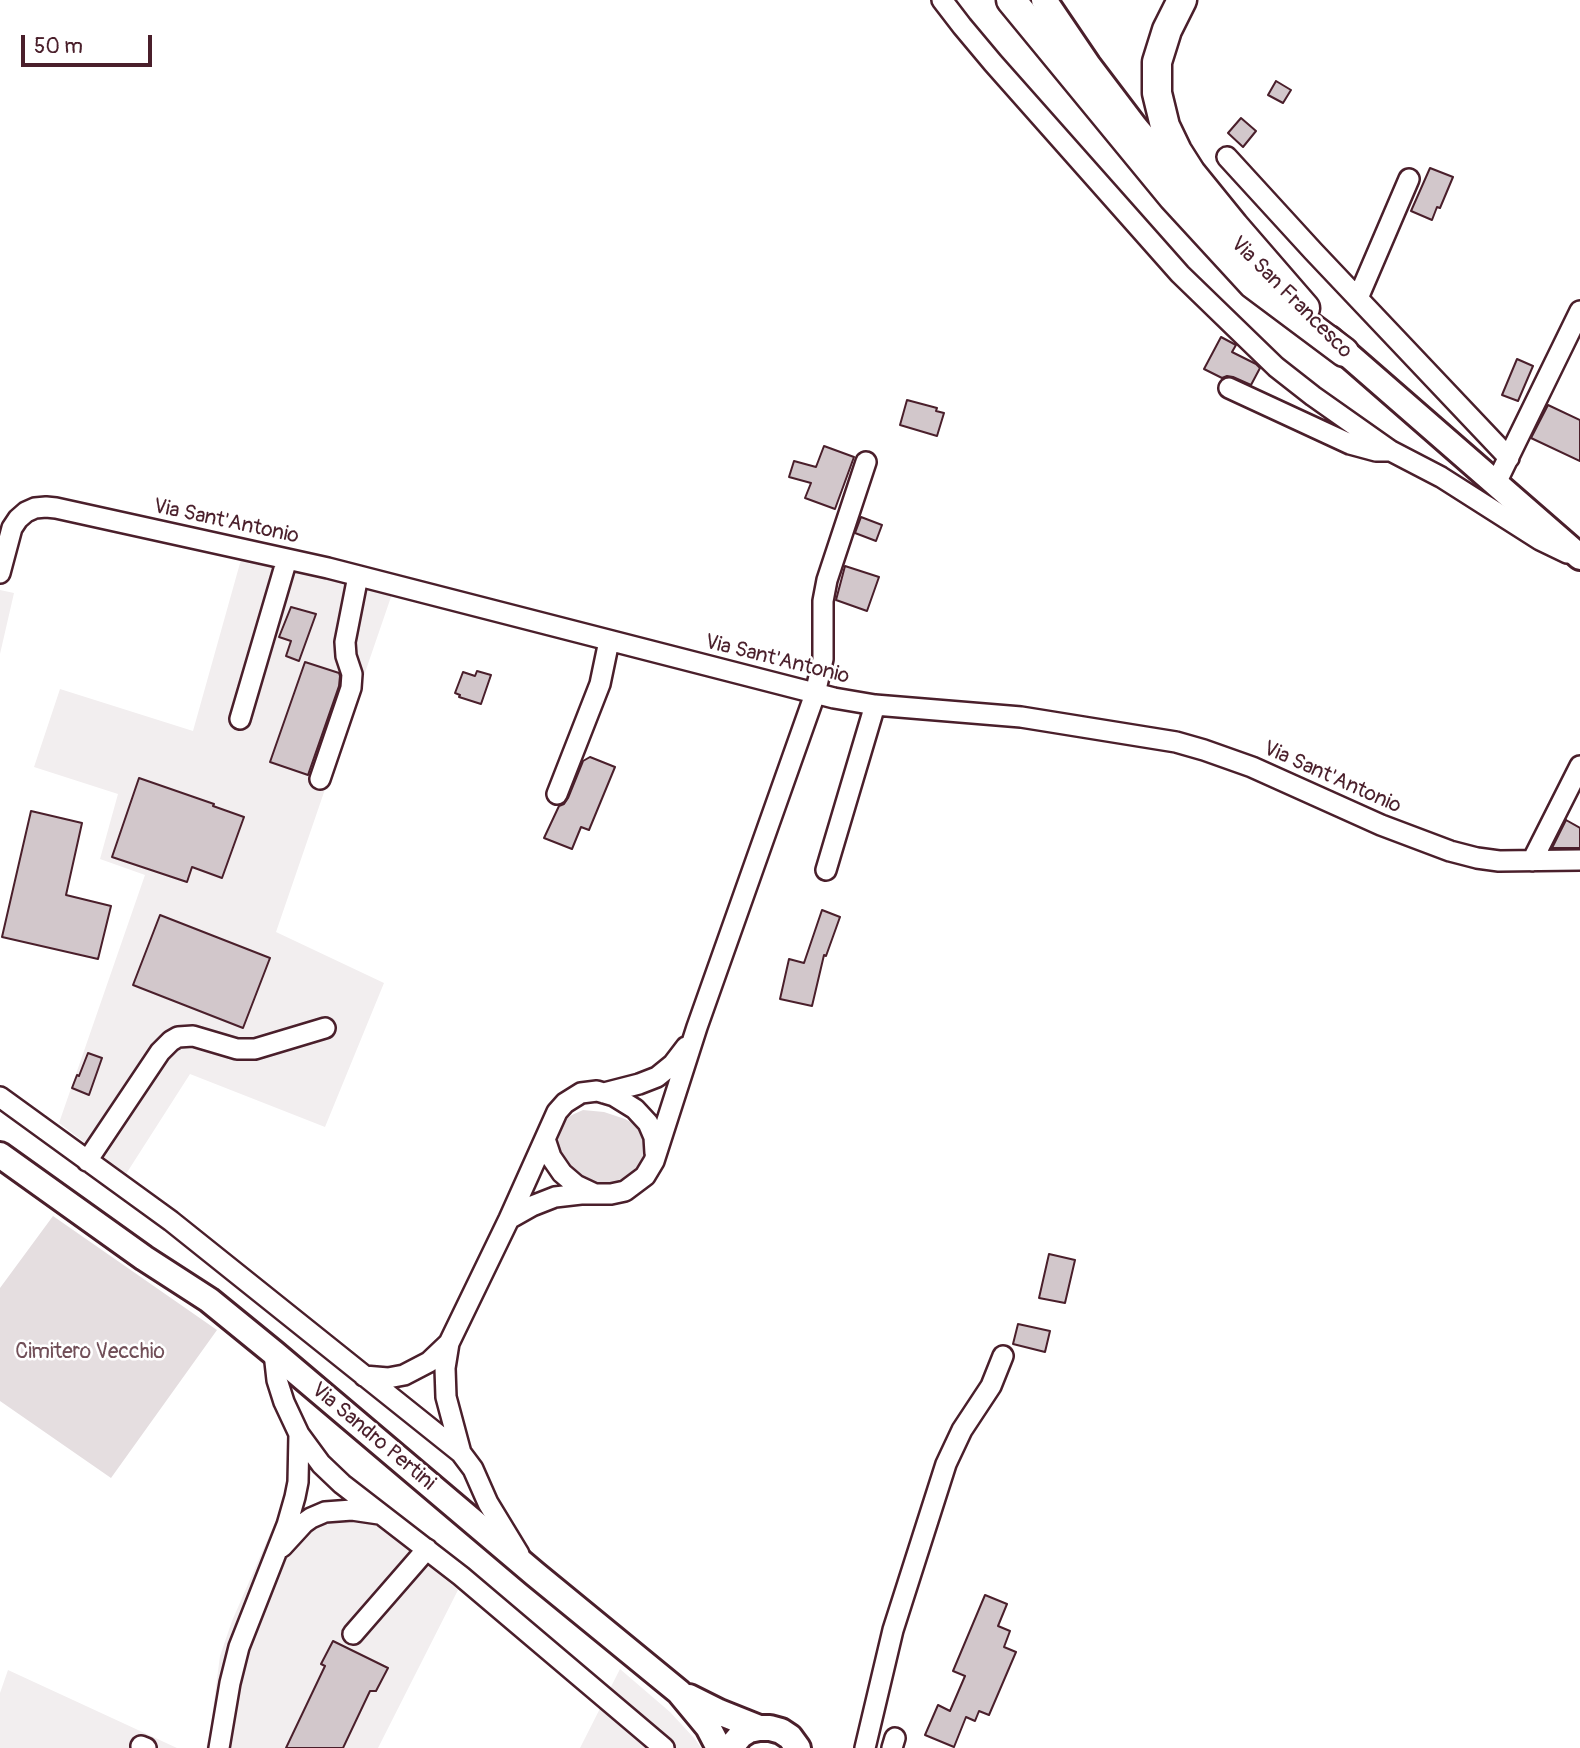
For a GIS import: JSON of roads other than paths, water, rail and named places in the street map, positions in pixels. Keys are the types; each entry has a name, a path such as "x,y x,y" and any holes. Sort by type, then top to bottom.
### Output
{"highway":[{"path":"1011,0 1173,197 1253,284 1344,352"},
{"path":"1182,0 1164,38 1157,72 1159,103 1172,142 1191,173 1234,226 1344,352"}],"main road":[{"name":"Via San Francesco","path":"1044,0 1135,127 1270,283 1344,352 1578,551"},
{"name":"Via Sandro Pertini","path":"0,1155 144,1258 209,1300 274,1353 679,1692 708,1727 719,1748"},
{"path":"679,1692 759,1728"},
{"path":"730,1748 741,1735 759,1728 781,1731 790,1737 798,1748"}],"street":[{"path":"942,0 993,63 1180,274 1286,375 1332,411 1391,450 1441,477 1540,540 1578,551"},
{"path":"1227,157 1508,458"},
{"path":"1358,298 1409,179"},
{"path":"1496,483 1580,311"},
{"path":"1229,388 1350,444 1376,451 1391,450"},
{"path":"509,1219 555,1197 617,1193 633,1187 645,1176 654,1161 697,1027 815,694 823,659 823,601 827,580 866,462"},
{"name":"Via Sant'Antonio","path":"0,573 12,528 18,519 26,512 46,506 358,576 815,694 875,705 1021,717 1183,744 1252,767 1381,825 1450,851 1489,860 1580,860"},
{"path":"240,719 287,559"},
{"path":"320,779 351,688 352,674 345,642 358,576"},
{"path":"557,794 600,684 609,641"},
{"path":"826,870 875,705"},
{"path":"1532,861 1580,766"},
{"path":"604,1093 657,1077 680,1056 697,1027"},
{"path":"87,1161 160,1052 178,1037 202,1037 247,1050 325,1028"},
{"path":"461,1453 447,1406 445,1388 449,1343 509,1219 556,1112 582,1093 597,1091 628,1104 648,1123 655,1143 654,1161"},
{"path":"0,1097 171,1221 461,1453 473,1469 488,1503 514,1548 535,1574"},
{"path":"545,1139 551,1157 562,1173 576,1185 598,1194"},
{"path":"364,1376 388,1378 404,1375 429,1362 449,1343"},
{"path":"274,1353 277,1380 299,1434 332,1475 428,1549 662,1748"},
{"path":"865,1748 893,1630 946,1464 962,1430 991,1386 1003,1356"},
{"path":"219,1748 235,1660 295,1497 299,1473 299,1434"},
{"path":"271,1565 297,1530 311,1518 325,1512 343,1510 384,1515"},
{"path":"353,1634 428,1549"}],"park label":[{"name":"Cimitero Vecchio","path":"90,1353"}]}
